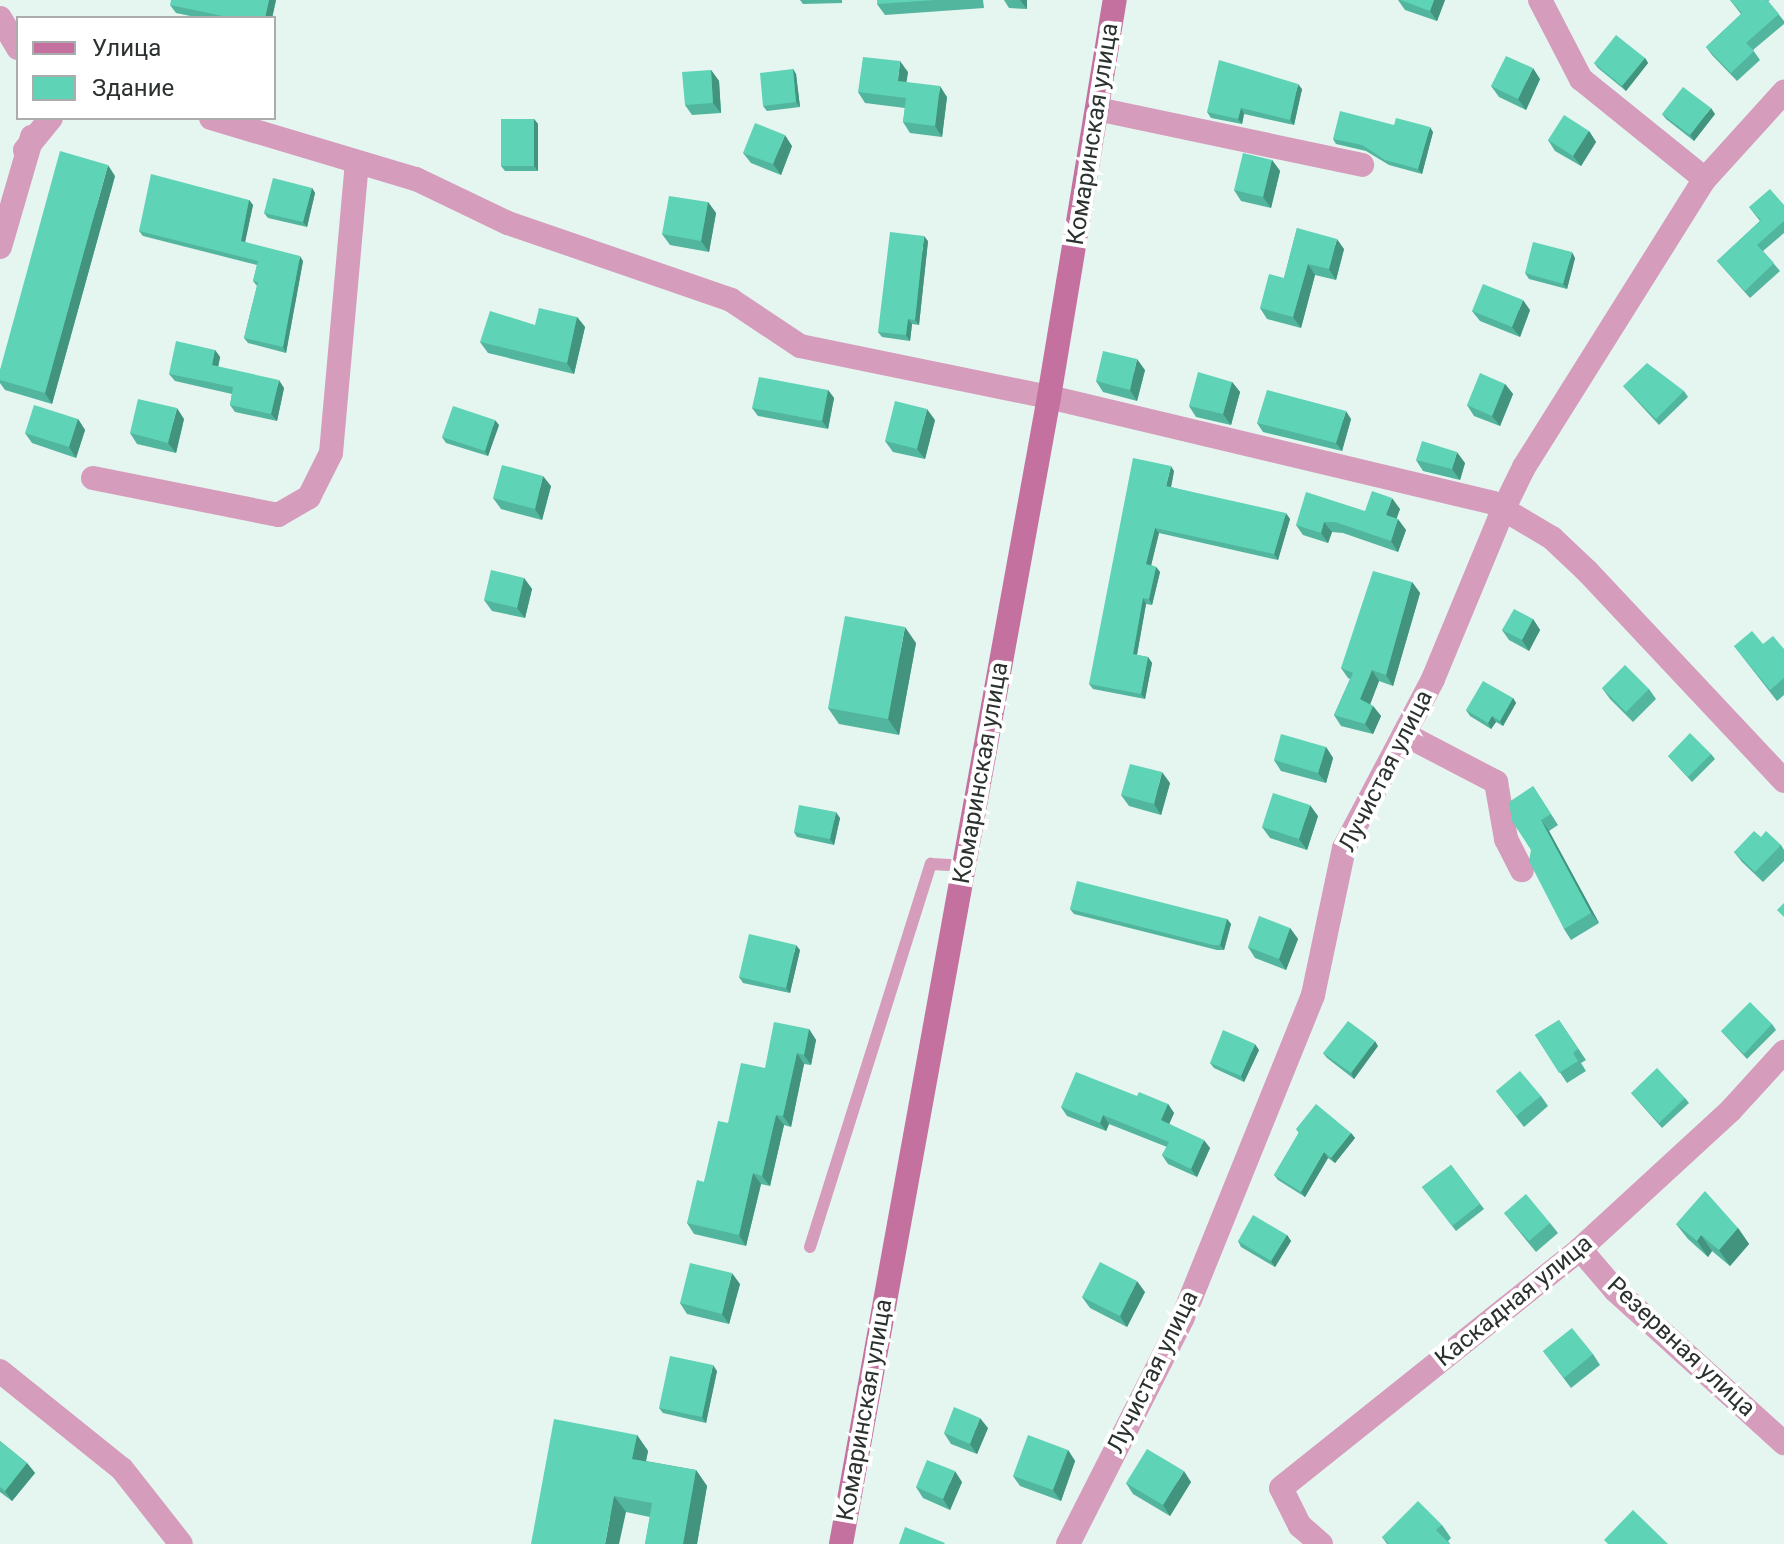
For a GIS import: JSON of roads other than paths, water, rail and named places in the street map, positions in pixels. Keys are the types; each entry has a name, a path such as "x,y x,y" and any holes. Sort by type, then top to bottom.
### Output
{"street":[{"name":"Комаринская улица","path":"841,1544 1049,397 1115,0"},
{"path":"1540,0 1581,79 1705,179"},
{"path":"0,18 16,45"},
{"name":"Лучистая улица","path":"1068,1544 1183,1317 1265,1122 1313,995 1344,848 1433,679 1524,467 1705,179 1784,92"},
{"path":"1097,109 1362,165"},
{"path":"0,194 32,137 49,120"},
{"path":"218,120 416,179 508,223 731,300 800,346 1049,397 1504,508 1552,538 1587,571 1782,776"},
{"path":"0,247 32,137"},
{"path":"93,478 278,515 309,497 331,453 357,162"},
{"path":"1404,734 1496,782 1506,839 1522,870"},
{"name":"Каскадная улица","path":"1321,1544 1300,1526 1281,1488 1580,1249 1731,1110 1784,1052"},
{"name":"Резервная улица","path":"1580,1249 1615,1290 1784,1443"},
{"path":"0,1371 122,1469 181,1544"}],"lane":[{"path":"810,1247 931,864 964,866"}]}
